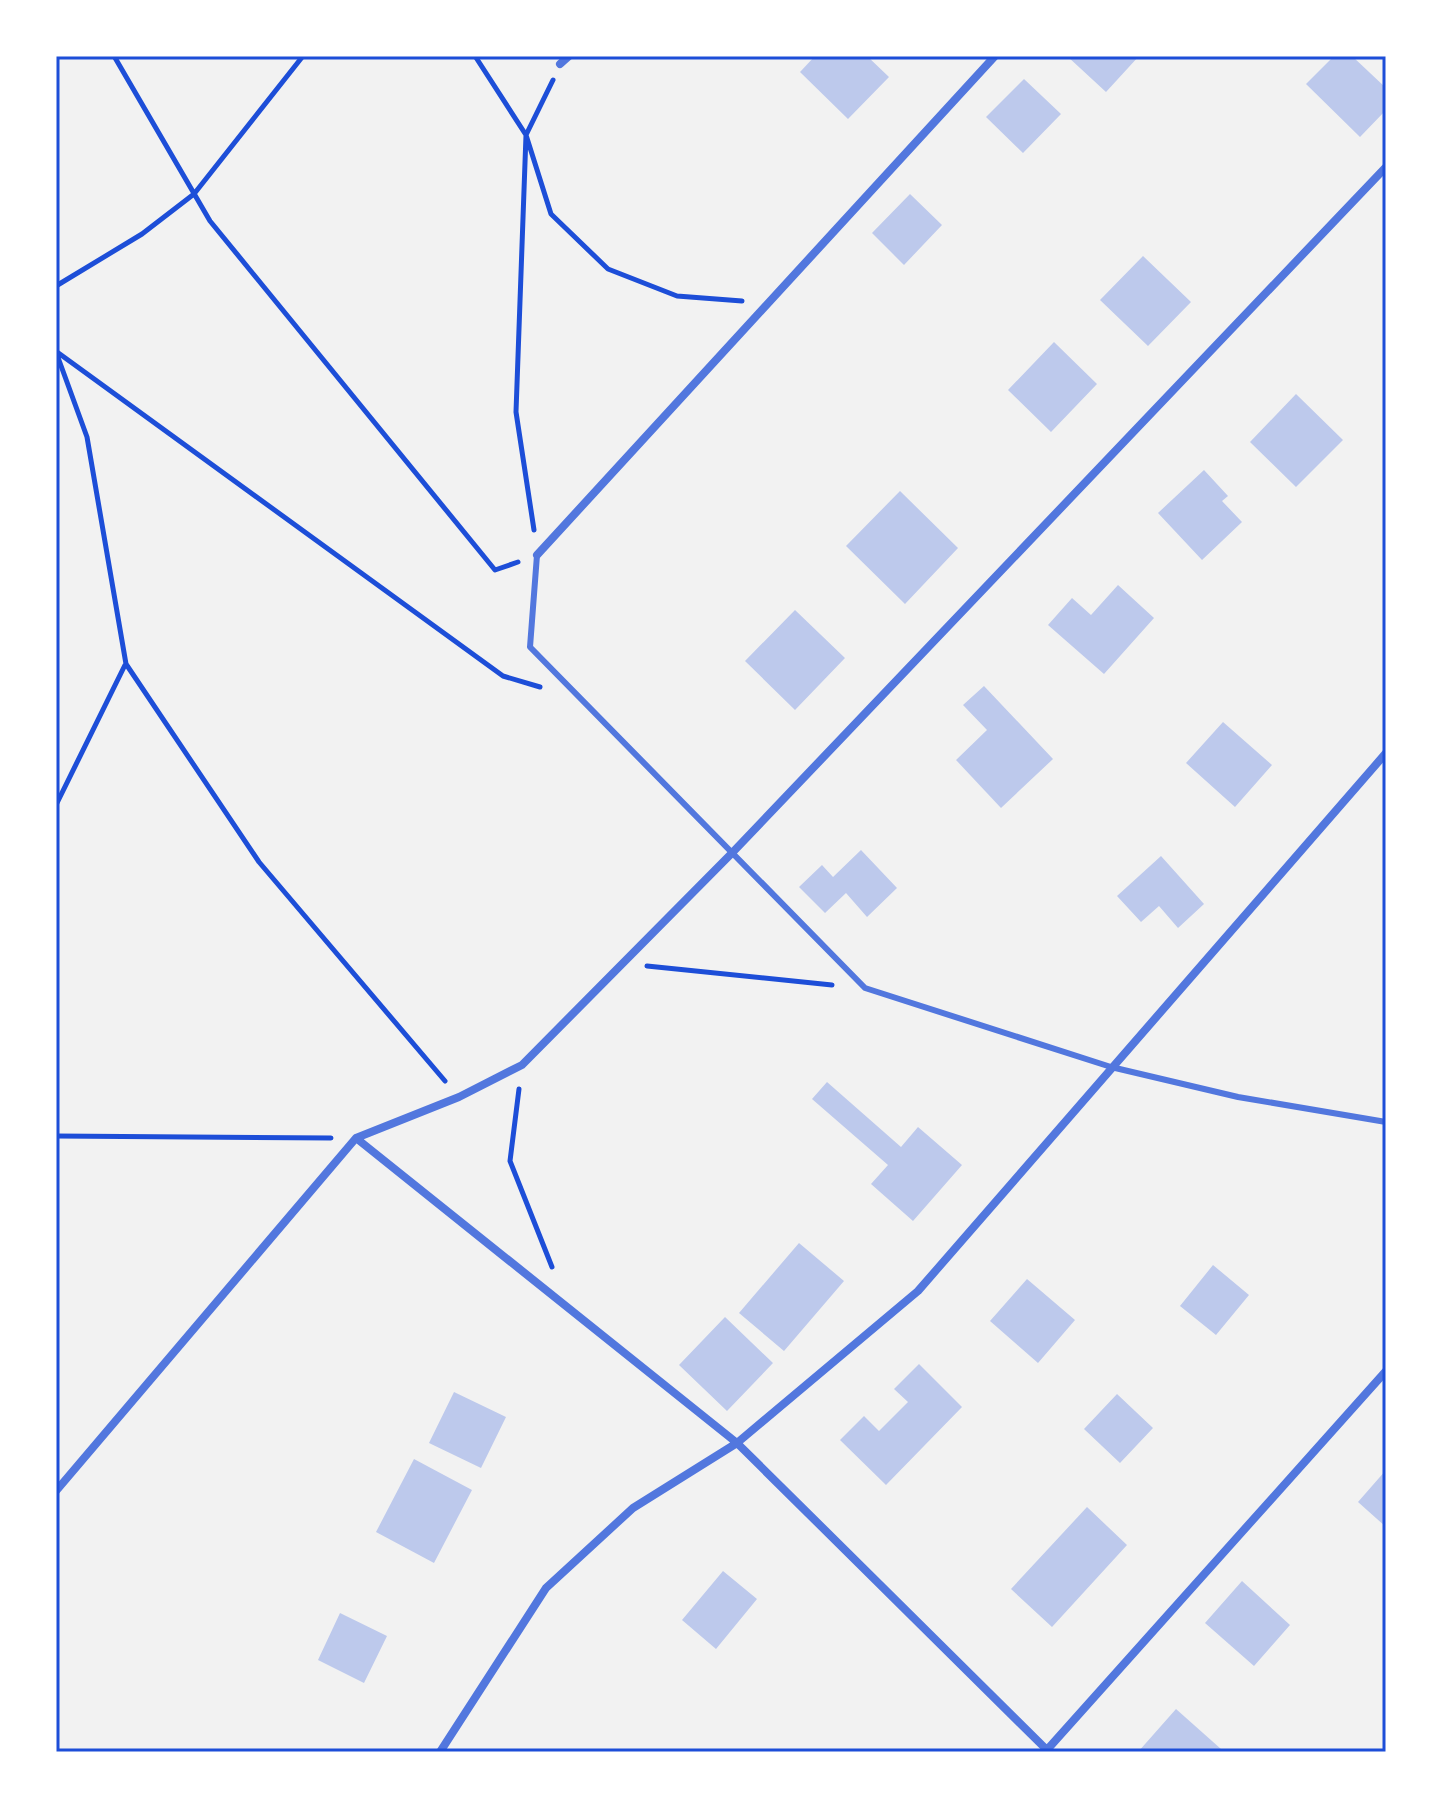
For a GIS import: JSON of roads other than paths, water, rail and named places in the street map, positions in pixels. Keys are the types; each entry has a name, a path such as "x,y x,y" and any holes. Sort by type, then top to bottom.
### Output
{"street":[{"path":"560,64 569,56"},
{"path":"537,555 995,56"},
{"path":"56,1491 356,1138 459,1097 522,1065 732,853 1386,167"},
{"path":"440,1752 546,1588 633,1508 737,1443 918,1291 1386,753"},
{"path":"356,1138 737,1443 1047,1751 1386,1371"}],"lane":[{"path":"537,555 530,647 865,988 1111,1067 1238,1097 1386,1122"}]}
